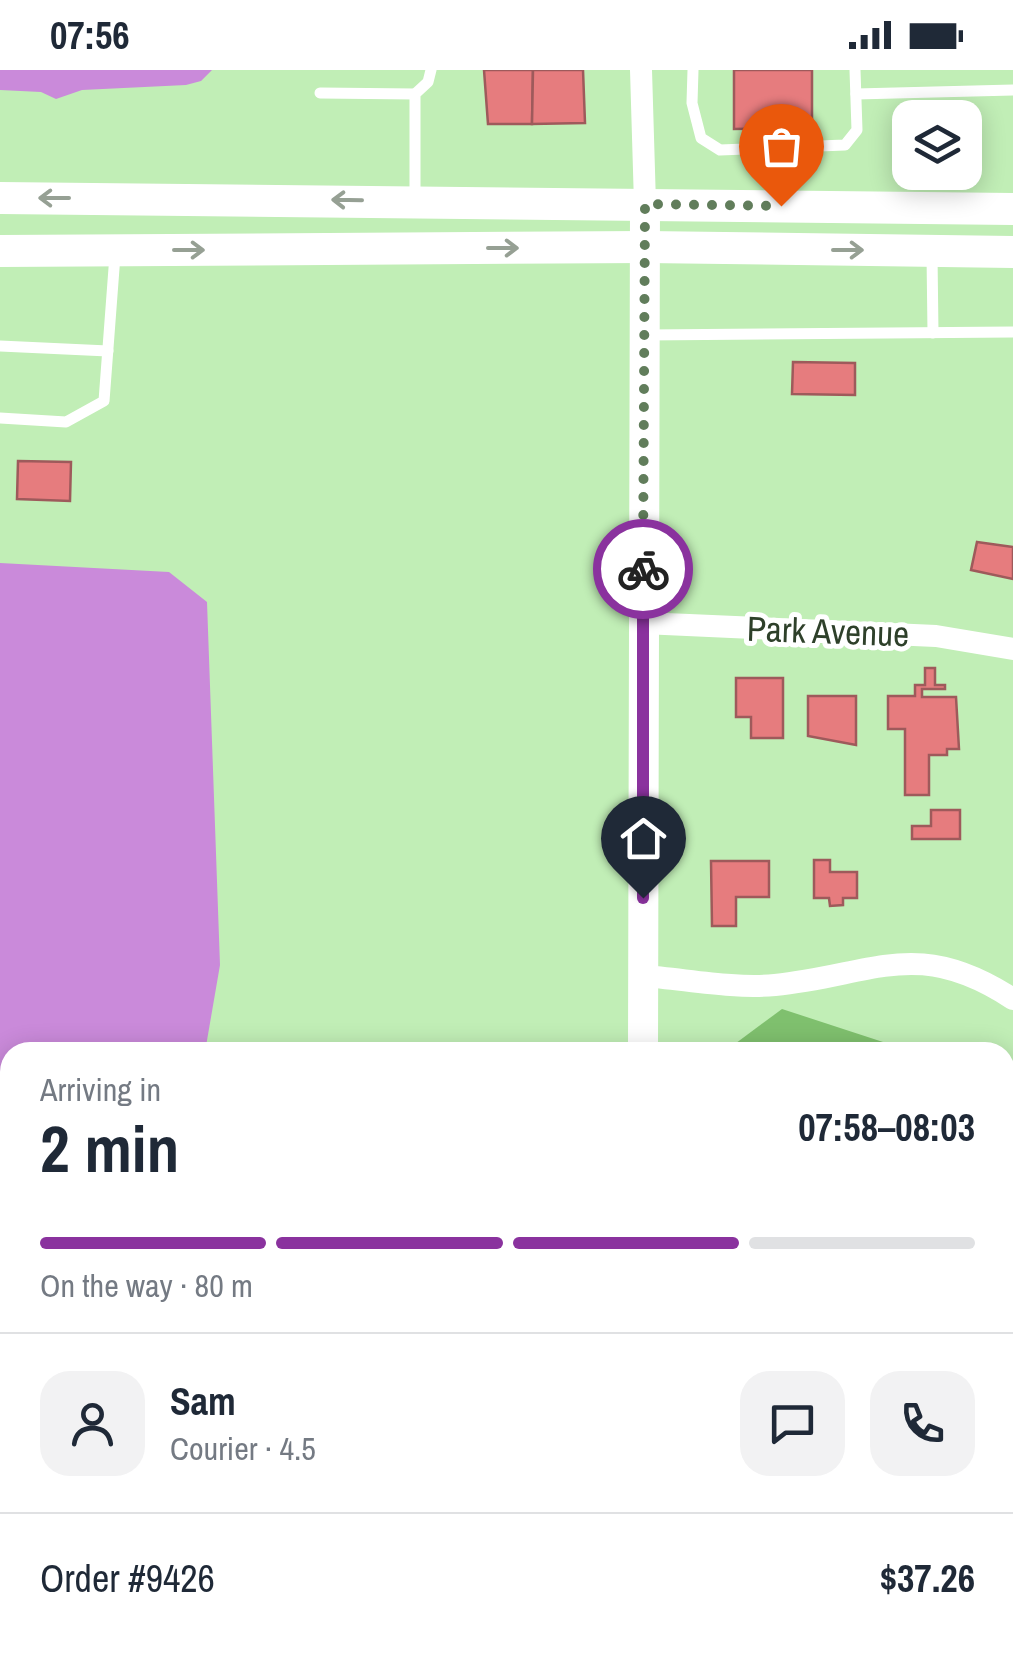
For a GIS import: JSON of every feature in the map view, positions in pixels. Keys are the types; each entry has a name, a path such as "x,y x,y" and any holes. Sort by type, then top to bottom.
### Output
{"main road":[{"path":"0,198 1013,209"},
{"path":"0,251 646,247 1013,252"}],"street":[{"path":"641,70 646,247 643,1042"},
{"name":"Park Avenue","path":"643,623 936,636 1013,649"},
{"path":"643,976 773,985 882,964 926,962 981,978 1013,998"}],"lane":[{"path":"320,93 415,94 428,82 431,70"},
{"path":"693,70 692,103 701,138 720,150 845,145 857,130 855,70"},
{"path":"856,94 1013,90"},
{"path":"415,94 415,201"},
{"path":"0,418 66,422 104,402 115,250"},
{"path":"932,251 933,333"},
{"path":"646,335 1013,332"},
{"path":"0,346 108,351"}],"green space":[{"path":"782,1009 883,1042 737,1042"}],"shaded area":[{"path":"0,70 212,70 201,81 186,85 82,90 56,99 41,92 0,90"},
{"path":"0,563 169,572 207,602 220,965 207,1042 0,1042"}],"building":[{"path":"484,70 533,70 532,124 488,124"},
{"path":"533,70 583,70 585,123 532,124"},
{"path":"734,70 812,70 812,128 734,129"},
{"path":"793,362 855,363 855,395 792,394"},
{"path":"18,461 71,462 70,501 17,499"},
{"path":"977,542 1013,547 1013,579 971,570"},
{"path":"925,668 935,668 935,685 945,685 945,689 922,689 922,697 956,697 959,749 947,749 947,755 929,755 929,795 905,795 905,729 888,729 888,696 915,696 915,685 925,685"},
{"path":"736,678 783,678 783,738 751,738 751,717 736,717"},
{"path":"808,696 856,696 856,745 808,736"},
{"path":"931,810 960,810 960,839 912,839 912,826 931,826"},
{"path":"814,860 830,860 830,872 857,872 857,898 843,898 843,905 830,906 829,898 814,898"},
{"path":"711,861 769,861 769,897 736,897 736,926 712,926"}],"way so far":[{"path":"643,569 645,204 781,206"}],"route":[{"path":"643,569 643,898"}]}
